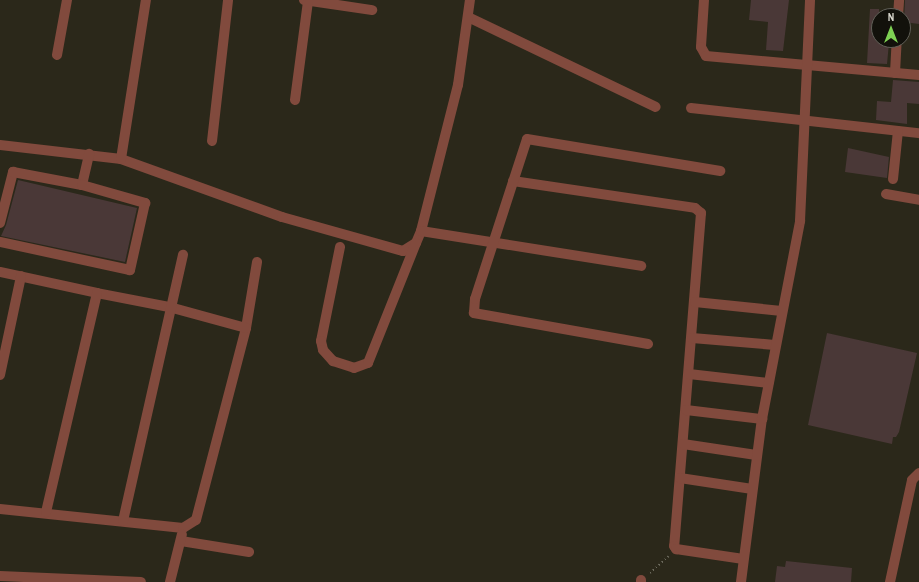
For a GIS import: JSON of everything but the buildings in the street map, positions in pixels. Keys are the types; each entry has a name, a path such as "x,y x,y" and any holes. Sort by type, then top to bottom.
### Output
{"street":[{"path":"57,55 67,0"},
{"path":"121,159 146,0"},
{"path":"212,141 228,0"},
{"path":"304,0 372,10"},
{"path":"295,100 308,0"},
{"path":"340,248 321,341 323,350 333,361 354,368 368,362 421,231 458,85 470,0"},
{"path":"704,0 701,47 706,56 919,75"},
{"path":"741,582 756,455 768,383 800,221 806,122 810,0"},
{"path":"468,17 656,107"},
{"path":"895,73 897,48"},
{"path":"691,108 806,122 919,133"},
{"path":"893,179 898,131"},
{"path":"648,344 474,313 475,299 527,139 720,171"},
{"path":"0,145 89,154 121,159 282,217 403,251 416,243"},
{"path":"82,185 89,154"},
{"path":"0,223 13,172 82,185 145,202 131,269 0,242"},
{"path":"514,181 698,210 701,219 674,548 743,559"},
{"path":"886,194 919,200"},
{"path":"421,231 641,266"},
{"path":"123,521 169,307 183,255"},
{"path":"0,509 46,512 183,528 196,520 246,328 257,262"},
{"path":"0,272 169,307 246,328"},
{"path":"0,376 21,276"},
{"path":"46,512 97,292"},
{"path":"695,302 782,311"},
{"path":"692,338 775,346"},
{"path":"689,374 768,383"},
{"path":"686,410 762,419"},
{"path":"683,444 756,455"},
{"path":"890,582 912,480 919,473"},
{"path":"680,478 752,489"},
{"path":"170,582 183,528"},
{"path":"181,541 249,552"},
{"path":"0,576 141,582"}],"path":[{"path":"641,581 665,561 674,548"}]}
